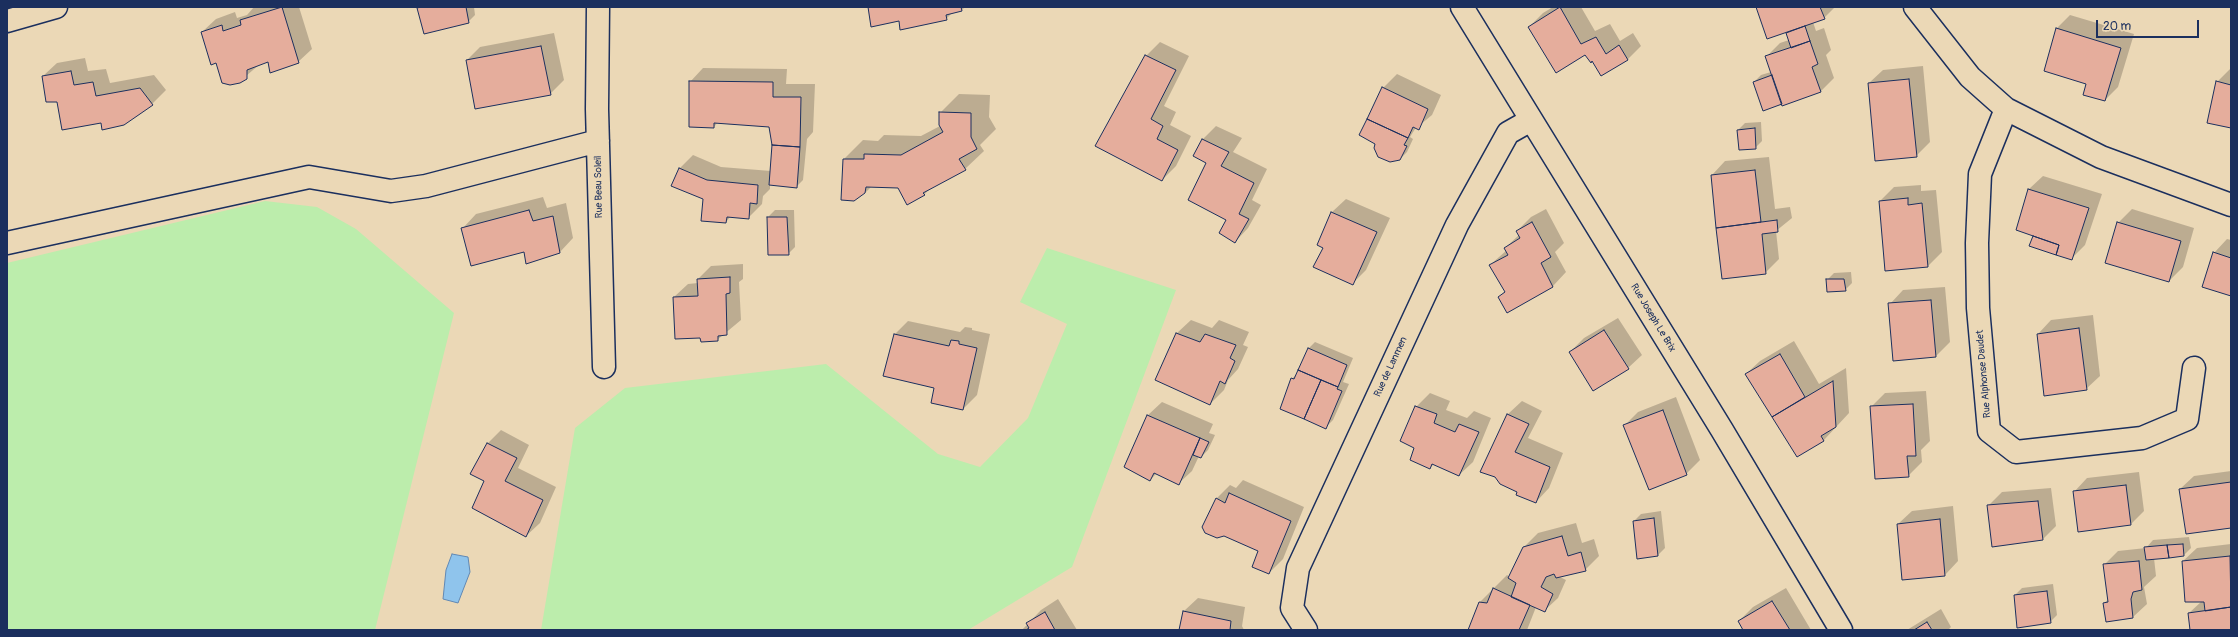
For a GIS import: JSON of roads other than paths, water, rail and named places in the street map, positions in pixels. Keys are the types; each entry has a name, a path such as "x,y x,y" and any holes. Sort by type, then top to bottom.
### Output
{"street":[{"path":"7,21 56,7"},
{"name":"Rue Beau Soleil","path":"598,7 598,141 604,367"},
{"name":"Rue Joseph Le Brix","path":"1462,7 1722,430 1840,630"},
{"path":"1914,7 1970,77 2006,109 2101,157 2231,205"},
{"name":"Rue Alphonse Daudet","path":"2006,109 1980,174 1977,243 1978,308 1989,430 2016,452 2142,438 2187,419 2194,368"},
{"name":"Rue de Lanmen","path":"1306,630 1292,608 1298,568 1457,225 1508,132 1531,120"},
{"path":"7,243 309,177 391,191 426,186 598,141"}],"water":[{"path":"452,554 468,557 470,572 458,603 443,599 446,570"}]}
